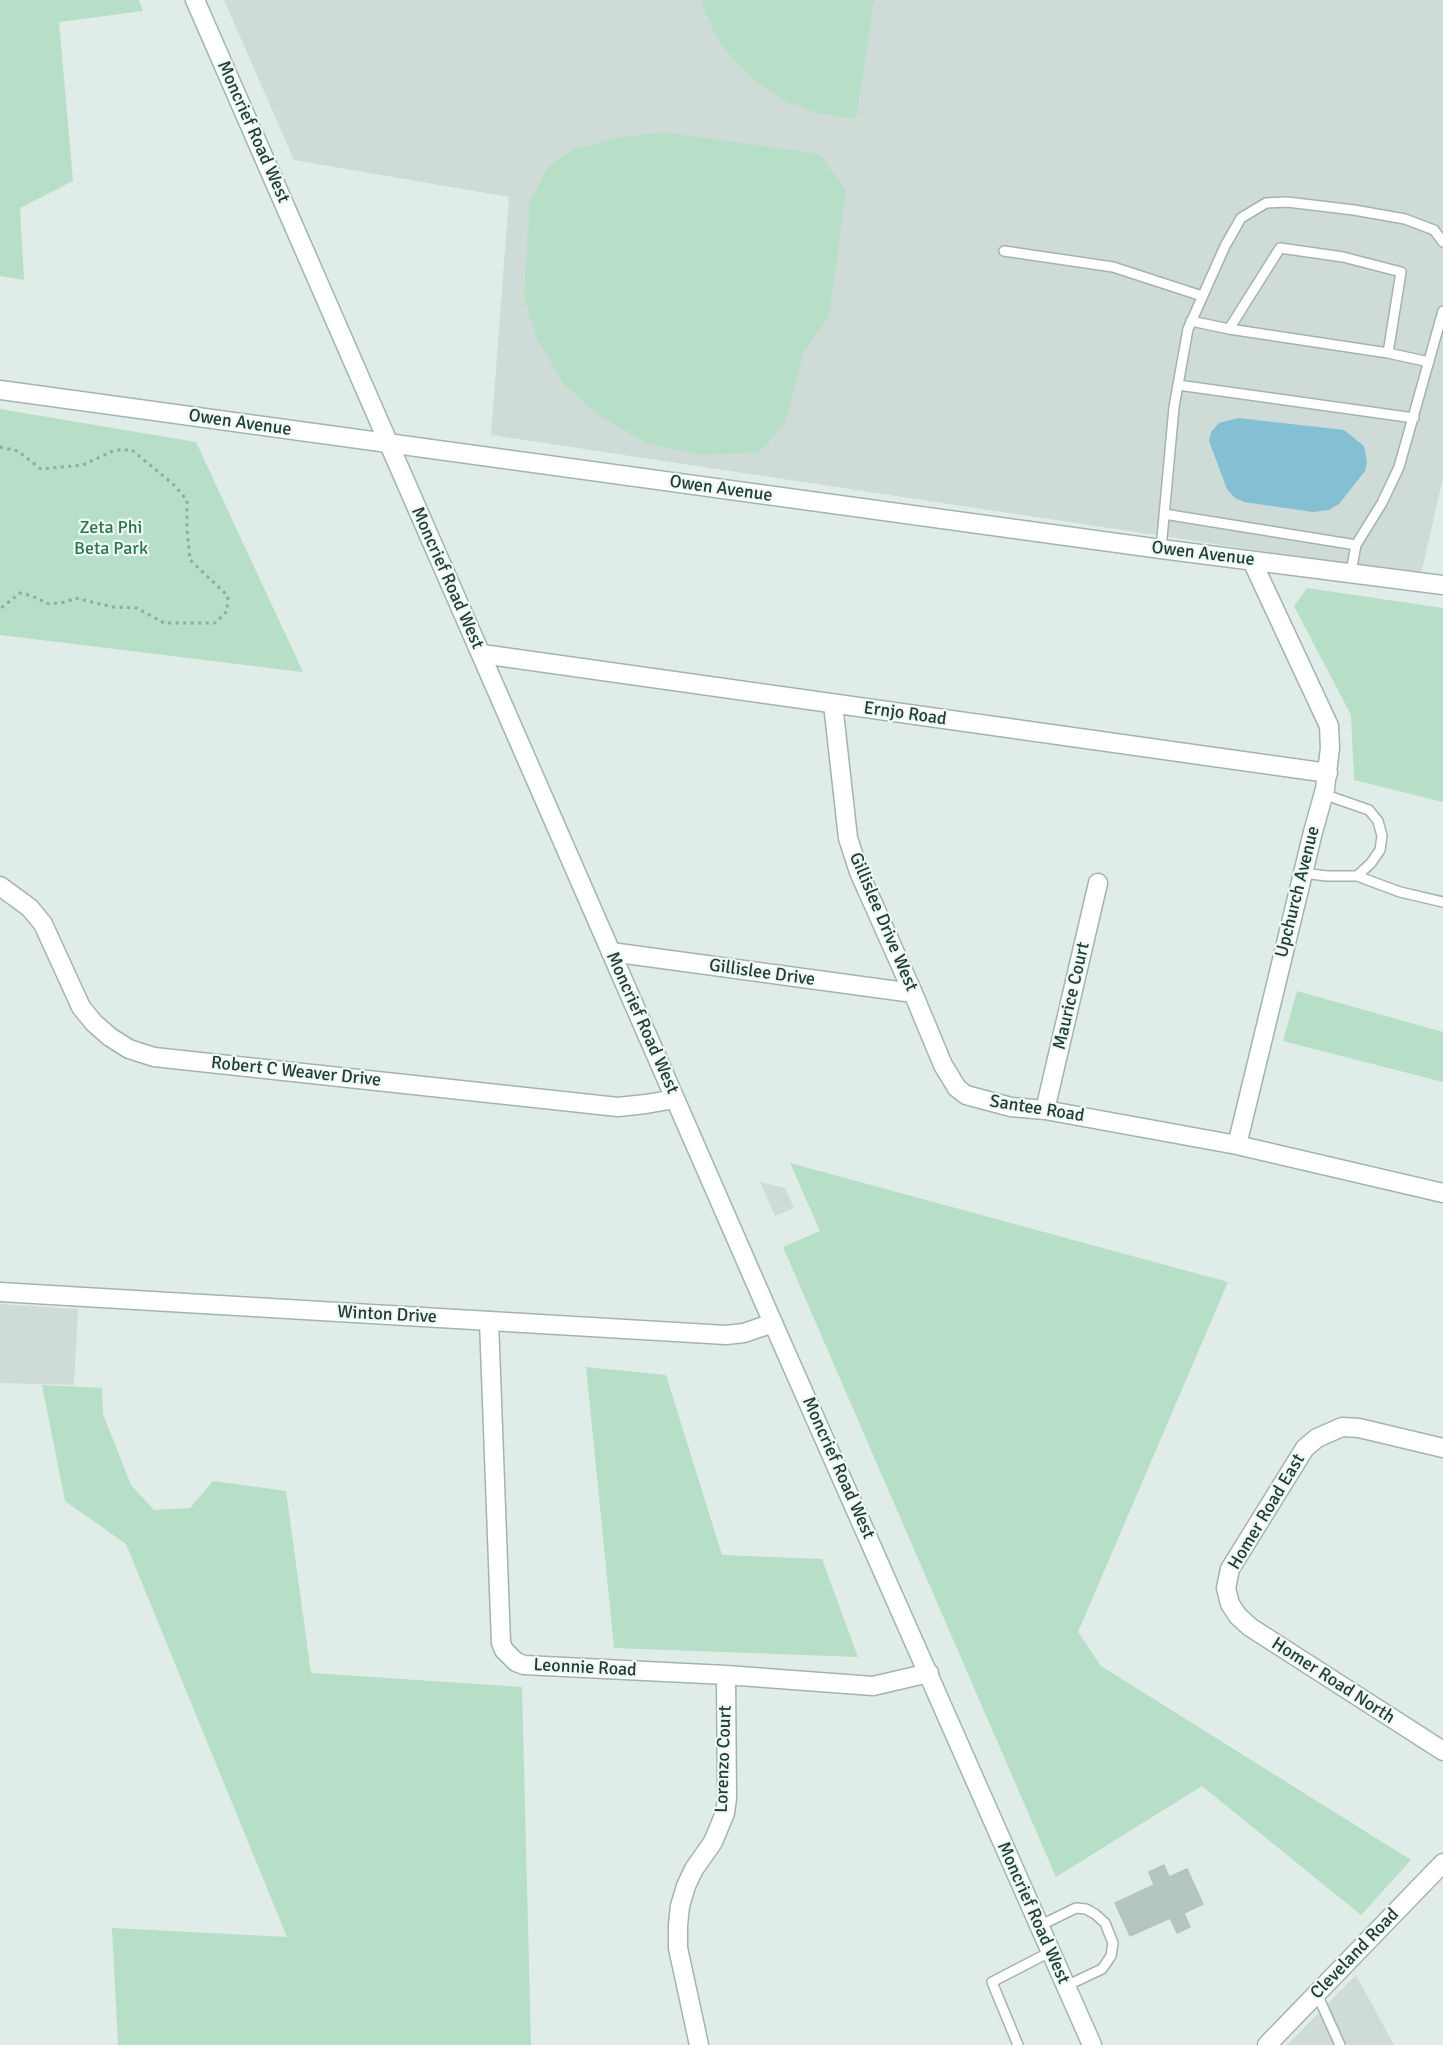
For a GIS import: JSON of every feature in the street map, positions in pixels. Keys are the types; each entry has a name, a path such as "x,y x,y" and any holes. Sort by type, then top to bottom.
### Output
{"street":[{"name":"Moncrief Road West","path":"195,0 773,1323 1092,2045"},
{"name":"Owen Avenue","path":"0,390 1161,549 1443,585"},
{"name":"Upchurch Avenue","path":"1237,1145 1328,773 1330,748 1329,726 1252,561"},
{"name":"Ernjo Road","path":"482,654 1328,773"},
{"name":"Gillislee Drive West","path":"833,704 848,838 858,872 914,993 943,1065"},
{"name":"Maurice Court","path":"1045,1110 1098,883"},
{"name":"Robert C Weaver Drive","path":"0,886 30,908 44,924 81,1007 94,1023 129,1049 154,1057 618,1107 675,1099"},
{"name":"Gillislee Drive","path":"611,952 914,993"},
{"name":"Santee Road","path":"943,1065 957,1088 966,1095 1011,1107 1045,1110 1237,1145"},
{"path":"1237,1145 1443,1193"},
{"name":"Winton Drive","path":"0,1292 726,1335 744,1333 773,1323"},
{"name":"Leonnie Road","path":"489,1321 501,1643 504,1650 516,1662 524,1665 726,1675 873,1686 929,1673"},
{"name":"Homer Road East","path":"1230,1604 1227,1588 1230,1569 1305,1448 1317,1438 1328,1431 1342,1427 1359,1428 1443,1448"},
{"name":"Homer Road North","path":"1230,1604 1238,1616 1250,1627 1443,1751"},
{"name":"Lorenzo Court","path":"699,2045 678,1948 678,1925 680,1906 686,1886 694,1869 713,1842 725,1814 727,1798 726,1675"},
{"name":"Cleveland Road","path":"1267,2045 1443,1863"}],"lane":[{"path":"1161,549 1174,407 1188,329 1225,246 1241,218 1266,203 1309,204 1405,219 1434,230 1443,242"},
{"path":"1229,328 1280,248 1343,257 1401,272 1388,353"},
{"path":"1004,251 1113,267 1202,296"},
{"path":"1351,572 1356,545 1382,503 1399,467 1443,311"},
{"path":"1191,321 1388,353 1429,362"},
{"path":"1178,385 1414,418"},
{"path":"1164,514 1356,545"},
{"path":"1323,794 1369,810 1378,821 1382,836 1380,850 1371,863 1357,876"},
{"path":"1303,873 1357,876 1400,892 1443,902"},
{"path":"1039,1926 1076,1908 1086,1909 1105,1923 1113,1943 1111,1956 1102,1969 1066,1986"},
{"path":"1018,2045 992,1982 1050,1952"},
{"path":"1317,1994 1340,2045"}],"path":[{"path":"0,447 18,452 41,469 83,465 115,450 132,450 168,478 187,500 190,560 228,596 227,611 215,623 164,623 138,608 112,607 75,598 66,602 49,604 20,593 0,609"}],"shaded area":[{"path":"224,0 1443,0 1443,477 1421,575 491,435 509,197 294,160"},
{"path":"760,1182 785,1188 794,1208 775,1216"},
{"path":"0,1304 78,1309 74,1385 0,1383"},
{"path":"1356,1975 1394,2045 1287,2045"}],"green space":[{"path":"0,0 139,0 143,11 59,22 73,181 20,208 24,280 0,276"},
{"path":"701,0 874,0 856,119 818,113 784,101 755,81 730,56 713,30"},
{"path":"662,132 820,154 846,191 829,316 804,351 785,423 759,452 702,455 646,443 598,415 563,383 537,338 524,296 530,202 548,167 572,150 616,138"},
{"name":"Zeta Phi Beta Park","path":"0,409 196,442 303,672 0,635"},
{"path":"1307,588 1443,608 1443,802 1354,780 1351,715 1294,606"},
{"path":"1297,991 1443,1032 1443,1082 1283,1041"},
{"path":"790,1163 1228,1282 1078,1632 1101,1666 1411,1860 1361,1915 1202,1786 1056,1877 783,1247 820,1231"},
{"path":"586,1367 666,1375 722,1555 822,1559 858,1657 614,1648"},
{"path":"42,1385 102,1388 103,1414 131,1485 154,1510 190,1508 213,1481 286,1491 311,1673 522,1687 531,2045 118,2045 112,1928 287,1937 126,1544 65,1501"}],"water":[{"path":"1238,418 1344,430 1364,446 1367,462 1365,471 1339,504 1329,510 1313,512 1244,502 1235,498 1227,489 1209,441 1211,432 1219,423"}],"building":[{"path":"1164,1865 1169,1877 1187,1869 1203,1904 1184,1913 1190,1927 1177,1933 1170,1918 1130,1936 1115,1903 1154,1885 1149,1872"}]}
